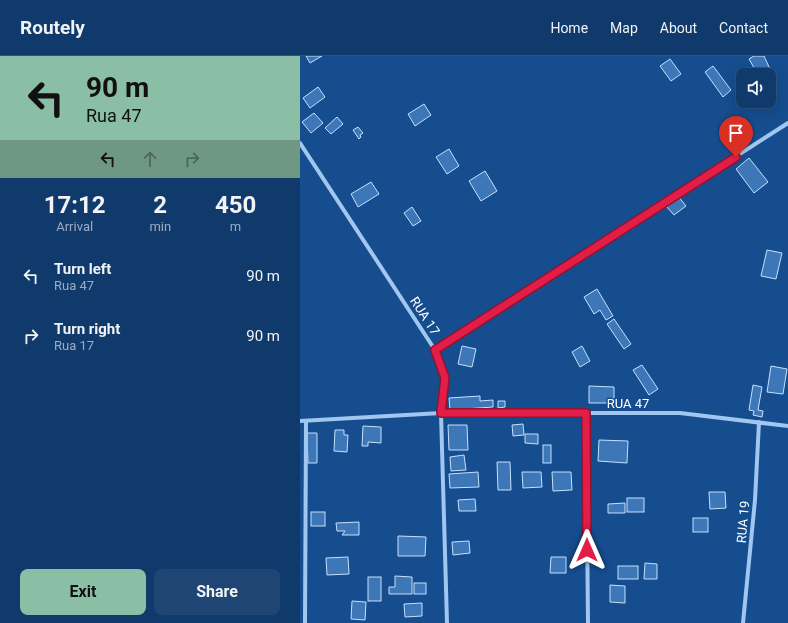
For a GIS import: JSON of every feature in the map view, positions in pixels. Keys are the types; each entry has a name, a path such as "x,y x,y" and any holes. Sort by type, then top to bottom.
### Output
{"street":[{"path":"435,350 788,123"},
{"name":"RUA 17","path":"300,143 435,350 445,378 441,413 447,623"},
{"name":"RUA 47","path":"300,421 441,413 680,413 788,426"},
{"path":"586,413 588,623"},
{"path":"305,623 306,421"},
{"name":"RUA 19","path":"743,623 755,500 759,422"}],"building":[{"path":"306,56 322,56 310,63"},
{"path":"754,56 764,56 770,68 754,68 749,59"},
{"path":"670,59 681,74 671,81 660,66"},
{"path":"713,66 731,90 723,97 705,72"},
{"path":"318,87 325,97 310,108 303,98"},
{"path":"424,104 431,115 415,126 408,114"},
{"path":"314,113 323,123 311,133 302,122"},
{"path":"337,117 343,124 331,134 325,128"},
{"path":"358,127 363,133 360,135 361,137 359,139 353,130"},
{"path":"449,149 459,166 447,174 436,157"},
{"path":"749,158 768,182 754,193 736,169"},
{"path":"485,171 497,191 481,201 469,181"},
{"path":"371,182 379,194 358,207 351,194"},
{"path":"678,196 686,206 674,215 666,206"},
{"path":"412,207 421,221 413,226 404,213"},
{"path":"767,250 782,253 776,279 761,276"},
{"path":"597,289 613,316 606,320 600,310 594,314 584,297"},
{"path":"614,319 631,344 624,349 607,324"},
{"path":"462,346 476,349 472,367 458,364"},
{"path":"582,346 590,361 580,367 572,352"},
{"path":"642,365 658,389 649,395 633,370"},
{"path":"771,366 787,369 783,394 767,392"},
{"path":"753,385 762,387 758,410 763,411 762,417 753,415 754,411 749,410"},
{"path":"589,386 614,387 614,403 589,403"},
{"path":"480,396 480,401 493,400 493,407 450,410 449,398"},
{"path":"498,401 505,401 505,407 498,408"},
{"path":"523,424 524,435 513,436 512,425"},
{"path":"448,425 467,425 468,450 449,450"},
{"path":"363,426 381,427 381,443 368,442 368,446 362,446"},
{"path":"335,430 344,430 344,435 348,435 347,452 334,451"},
{"path":"307,433 317,433 317,463 308,463"},
{"path":"525,434 538,434 538,444 525,443"},
{"path":"599,440 628,441 627,463 598,461"},
{"path":"543,445 551,445 551,463 543,463"},
{"path":"464,455 466,470 451,471 450,457"},
{"path":"497,462 510,462 511,490 498,490"},
{"path":"478,472 479,487 450,488 449,474"},
{"path":"522,472 541,472 542,487 523,488"},
{"path":"552,472 571,472 572,490 553,491"},
{"path":"709,492 725,492 726,508 710,509"},
{"path":"627,498 644,498 644,512 627,512"},
{"path":"475,499 476,511 459,511 458,500"},
{"path":"625,503 625,513 608,513 608,504"},
{"path":"311,512 325,512 325,526 311,526"},
{"path":"693,518 708,518 708,532 693,532"},
{"path":"359,522 359,535 342,535 345,531 337,531 336,523"},
{"path":"398,536 426,537 425,556 398,556"},
{"path":"469,541 470,553 453,555 452,542"},
{"path":"348,557 349,574 327,575 326,558"},
{"path":"551,557 566,557 566,573 550,573"},
{"path":"645,563 657,564 657,579 644,579"},
{"path":"618,566 638,566 638,579 618,579"},
{"path":"395,576 412,577 412,594 389,594 389,587 395,587"},
{"path":"368,577 381,577 381,601 368,601"},
{"path":"414,583 426,583 426,594 414,594"},
{"path":"610,585 625,586 625,603 610,602"},
{"path":"352,601 366,602 365,620 351,619"},
{"path":"422,603 422,616 405,617 404,604"}],"route":[{"path":"587,550 586,413 441,413 445,378 435,350 736,157"}]}
